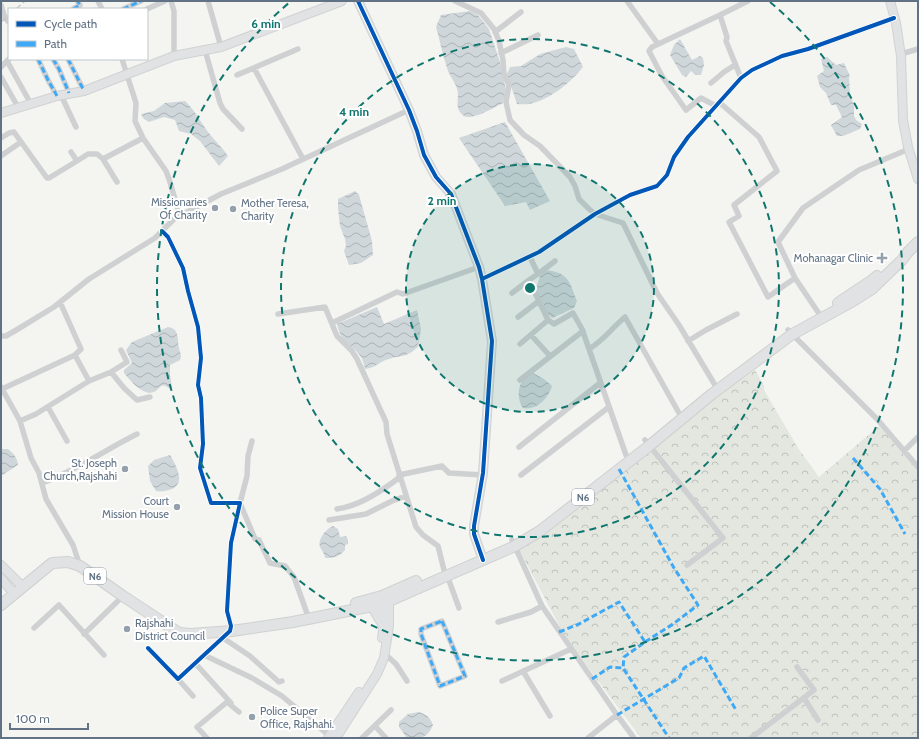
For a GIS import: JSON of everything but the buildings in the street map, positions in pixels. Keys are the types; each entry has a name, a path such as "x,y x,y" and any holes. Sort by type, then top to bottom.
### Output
{"highway":[{"name":"N6","path":"1,605 22,586 52,563 68,562 80,566 179,633 191,634 228,632 308,616 371,606 540,531 716,388 790,333 871,281 918,235"},
{"name":"N6","path":"820,315 854,302 872,289 918,242"},
{"name":"N6","path":"514,543 626,455 647,443 679,413 716,388"},
{"name":"N6","path":"308,616 346,605 388,598"}],"street":[{"path":"75,8 80,5 78,2 79,1"},
{"path":"125,8 141,1"},
{"path":"148,9 165,1"},
{"path":"171,1 174,12 174,56"},
{"path":"208,1 220,47"},
{"path":"1,114 18,107 69,93 84,91 174,56 220,47 342,1"},
{"path":"358,1 409,110 424,155 436,177 451,194 479,267 482,279 492,341 483,475 474,526 474,534 482,557"},
{"path":"454,1 481,13 495,32 499,41 504,74 509,85 506,102 510,120 524,135 540,146 570,177 575,186 579,199 588,209 595,214 623,222 657,293 716,388"},
{"path":"627,1 658,44"},
{"path":"748,1 652,47 649,51 662,76 686,110 701,98 717,104 759,137 777,171 734,205 739,216 730,222 768,297 795,278"},
{"path":"890,1 901,54 903,120 918,179"},
{"path":"1,5 5,18 8,21"},
{"path":"495,32 521,12"},
{"path":"720,15 727,37 726,41 741,78"},
{"path":"482,279 539,252 595,214 630,195 657,186 668,175 674,157 688,137 741,78 752,70 782,56 808,49 894,18"},
{"path":"501,53 538,35"},
{"path":"237,74 298,49"},
{"path":"901,54 918,49"},
{"path":"205,50 222,109 242,129"},
{"path":"1,67 8,60 31,104"},
{"path":"38,60 48,80 59,96 76,127"},
{"path":"54,60 69,93"},
{"path":"68,60 84,91"},
{"path":"122,60 136,103 135,121 143,138 166,171 180,216"},
{"path":"711,83 724,72 736,65"},
{"path":"254,68 303,159"},
{"path":"1,77 18,107"},
{"path":"1,336 6,336 18,330 54,307 89,279 155,238 174,219 221,194 303,159 409,110"},
{"path":"1,138 14,132 47,178 93,153 97,154 103,159 116,182"},
{"path":"103,159 143,138"},
{"path":"1,156 21,142"},
{"path":"820,315 795,278 778,242 803,208 859,170 909,148"},
{"path":"70,152 77,161"},
{"path":"162,231 168,237 183,268 198,327 201,358 198,385 201,398 202,444 200,468 205,486 211,502 240,503"},
{"path":"530,256 538,274"},
{"path":"512,293 555,261"},
{"path":"332,323 397,292 403,294 479,267"},
{"path":"530,280 548,320 554,324 573,313 583,331 626,455"},
{"path":"518,317 539,301"},
{"path":"60,302 81,349 75,355 2,388 20,421 39,474 46,499 73,546 80,566"},
{"path":"278,314 325,307 337,336 358,359 386,422 386,434 416,527 423,535 438,546 459,608"},
{"path":"688,341 737,314"},
{"path":"589,349 598,344 614,326 625,318 679,413"},
{"path":"520,344 548,320"},
{"path":"520,380 583,331"},
{"path":"790,333 868,409 918,466"},
{"path":"531,335 550,356"},
{"path":"20,421 36,414 90,381 111,372 127,362 121,350"},
{"path":"75,355 90,381"},
{"path":"111,372 124,388 137,400 150,397"},
{"path":"519,447 600,383"},
{"path":"48,407 67,441"},
{"path":"521,475 609,407"},
{"path":"42,483 70,471 137,434"},
{"path":"905,450 918,437"},
{"path":"252,441 248,456 247,476 231,543 227,610 228,632 250,656 279,682 282,681"},
{"path":"647,443 723,538 687,565"},
{"path":"337,509 346,508 383,490 400,476 442,466 449,474 483,475"},
{"path":"329,520 366,514 406,496"},
{"path":"240,503 254,539 259,540 270,563 285,566 294,576 308,616"},
{"path":"514,543 542,606 634,738"},
{"path":"1,565 22,586"},
{"path":"1,578 14,594"},
{"path":"84,634 123,596"},
{"path":"334,736 377,674 385,654 388,598"},
{"path":"334,736 374,668 379,655 386,625 388,598"},
{"path":"34,628 59,605 104,655"},
{"path":"371,606 386,625"},
{"path":"498,622 531,612 542,606"},
{"path":"442,621 465,676 440,686 421,634 421,629 442,621"},
{"path":"178,678 228,632"},
{"path":"148,648 178,678 193,696"},
{"path":"502,681 571,649"},
{"path":"385,654 396,664 406,681"},
{"path":"204,655 252,678 282,696 334,736"},
{"path":"195,663 240,713 227,702 197,727 207,738"},
{"path":"751,738 759,736 814,690 797,666"},
{"path":"523,671 550,716"},
{"path":"804,698 818,720"},
{"path":"362,738 391,710"},
{"path":"588,738 617,715"},
{"path":"374,726 386,738"}],"green space":[{"path":"755,370 764,386 764,390 798,448 819,477 879,426 918,470 918,738 641,738 561,629 519,549 693,413"}],"water":[{"path":"470,11 478,15 489,29 500,62 506,90 503,103 484,113 468,117 461,114 459,111 458,91 448,71 436,27 441,15"},
{"path":"680,39 692,60 700,56 703,58 704,65 701,75 696,75 691,71 686,77 682,75 670,55 674,45"},
{"path":"566,47 574,49 583,67 578,73 561,89 540,101 531,104 517,104 507,74 510,67 521,66 540,54"},
{"path":"827,57 836,65 844,63 850,76 850,93 854,106 854,116 856,120 862,124 860,129 843,136 837,136 831,125 842,117 836,105 831,105 826,93 820,87 817,76 824,71 821,59"},
{"path":"185,101 228,156 219,166 200,141 191,134 179,131 175,120 164,117 149,122 144,119 141,114 154,111 165,103"},
{"path":"505,122 550,201 530,210 526,202 505,206 459,138"},
{"path":"355,191 359,195 372,241 373,255 361,263 349,265 344,251 346,246 340,226 338,199"},
{"path":"546,270 559,273 567,279 577,301 574,308 552,318 548,314 536,289 540,276"},
{"path":"377,307 384,324 417,310 421,329 418,347 407,355 386,360 365,369 358,352 341,336 337,324"},
{"path":"168,327 172,328 176,332 181,356 180,360 170,365 172,387 170,389 161,386 154,392 145,392 137,387 124,373 124,370 132,363 126,350 132,342"},
{"path":"533,373 544,379 552,386 548,395 541,403 533,408 523,408 519,398 519,388 524,379"},
{"path":"1,449 8,449 12,452 18,465 1,476"},
{"path":"170,455 178,474 178,483 172,489 156,491 150,481 148,466 154,460"},
{"path":"333,526 338,529 340,537 346,536 348,544 345,545 345,550 338,556 325,558 319,544 325,531"},
{"path":"419,712 431,720 433,725 431,730 423,737 407,738 399,727 399,722 408,714"}],"railway":[{"path":"17,8 25,1"},
{"path":"1,22 8,16"}],"marked path":[{"path":"75,8 80,5 78,2 79,1"},
{"path":"125,8 141,1"},
{"path":"38,60 57,96"},
{"path":"54,60 69,93"},
{"path":"68,60 84,91"},
{"path":"853,458 880,489 905,534"},
{"path":"619,469 674,568 698,605 673,624 645,642"},
{"path":"559,632 579,624 619,602 645,642 624,657 623,668"},
{"path":"442,621 465,676 440,686 421,634 421,629 442,621"},
{"path":"617,715 679,678 684,668 704,656 736,710"},
{"path":"592,679 610,667 623,668 669,738"}],"cycle path":[{"path":"358,1 409,110 424,155 436,177 451,194 479,267 482,279 492,341 483,473 474,526 474,534 483,560"},
{"path":"482,279 539,252 595,214 630,195 657,186 667,175 674,157 688,137 741,78 752,70 782,56 808,49 894,18"},
{"path":"148,648 178,679 230,631 231,626 227,611 231,543 240,503 211,503 200,468 203,444 201,398 198,385 201,358 198,327 183,268 168,237 162,231"}],"place":[{"name":"Missionaries Of Charity","path":"215,208"},
{"name":"Mother Teresa, Charity","path":"233,209"},
{"name":"Mohanagar Clinic","path":"882,258"},
{"name":"St. Joseph Church,Rajshahi","path":"125,469"},
{"name":"Court Mission House","path":"177,507"},
{"name":"Rajshahi District Council","path":"127,629"},
{"name":"Police Super Office, Rajshahi.","path":"252,717"}]}
